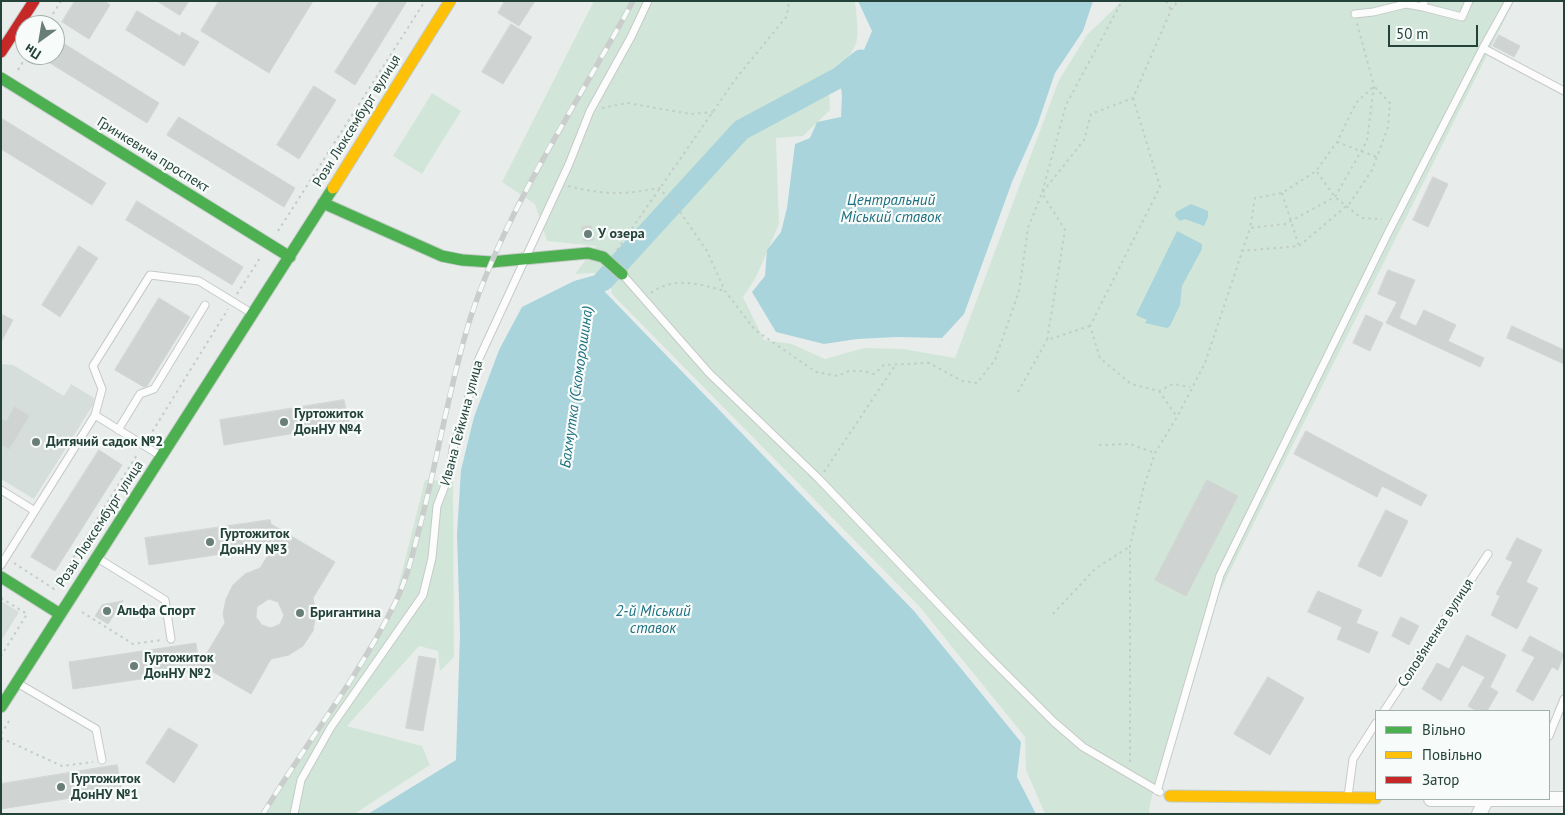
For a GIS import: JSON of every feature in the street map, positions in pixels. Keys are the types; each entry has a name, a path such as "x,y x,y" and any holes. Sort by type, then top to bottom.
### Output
{"street":[{"path":"1,52 34,1"},
{"name":"Рози Люксембург вулиця","path":"290,257 450,1"},
{"name":"Гринкевича проспект","path":"1,78 290,257"},
{"path":"323,203 442,256 480,262 523,260 588,253 597,254 622,274"},
{"name":"Розы Люксембург улица","path":"1,707 290,257"},
{"path":"1,577 60,614"},
{"path":"1170,796 1375,798"},
{"path":"1550,799 1564,799"},
{"path":"1479,814 1486,800"}],"lane":[{"name":"Ивана Гейкина улица","path":"294,814 301,780 331,727 423,595 432,558 438,506 449,475 454,444 463,420 477,363 559,184 590,111 631,37 648,1"},
{"path":"1355,14 1373,12 1406,4 1424,4 1462,17 1469,1"},
{"path":"1158,791 1220,575 1386,237 1482,48 1509,1"},
{"path":"1482,48 1564,91"},
{"path":"622,274 709,373 819,479 987,655 1054,722 1084,747 1158,791 1170,796"},
{"path":"1,565 95,415 102,389 93,366 150,275 199,281 252,314"},
{"path":"118,430 140,394 154,389 205,305"},
{"path":"95,415 161,456"},
{"path":"1,490 35,511"},
{"name":"Солов’яненка вулиця","path":"1385,710 1488,554"},
{"path":"96,557 165,600 171,639"},
{"path":"17,682 96,729 102,760"},
{"path":"1550,734 1564,699"},
{"path":"1348,798 1353,759 1375,726"}],"path":[{"path":"52,15 61,1"},
{"path":"608,262 737,77 787,16 789,1"},
{"path":"659,188 676,206 707,251 725,290 755,330 816,372 838,376 849,371 863,371 874,374 884,365 929,362 962,381 977,382 995,360 1019,290 1028,228 1042,192 1066,105 1122,1"},
{"path":"1166,1 1170,10"},
{"path":"1178,1 1170,10 1133,98 1160,187 1090,326 1100,358 1130,384 1159,391 1173,384 1192,388"},
{"path":"1250,228 1264,228 1291,221 1335,197 1367,141 1374,86 1355,14"},
{"path":"1130,775 1128,652 1130,546 1144,486 1156,453 1178,417 1205,362 1250,228 1255,198 1282,193 1316,171 1337,142 1356,102 1374,86"},
{"path":"1241,251 1298,246 1347,206 1372,170 1388,127 1390,102 1374,86"},
{"path":"1042,192 1084,140 1090,114 1133,98"},
{"path":"590,111 626,103 691,114 714,112"},
{"path":"1337,142 1377,157"},
{"path":"1316,171 1335,197 1361,218 1382,219"},
{"path":"559,184 597,194 624,195 659,188"},
{"path":"1018,392 1046,340 1065,230 1042,192"},
{"path":"1282,193 1298,246"},
{"path":"643,297 660,286 672,283 698,284 725,290"},
{"path":"1046,340 1090,326"},
{"path":"819,479 896,364"},
{"path":"1159,391 1178,417"},
{"path":"1099,445 1130,444 1156,453"},
{"path":"1053,614 1095,568 1130,546"},
{"path":"6,558 45,584"},
{"path":"1,598 26,614 1,656"},
{"path":"78,609 133,644 171,639"},
{"path":"1,738 62,766 102,760"}],"shaded area":[{"name":"Дитячий садок №2","path":"1,364 13,365 64,396 71,384 94,398 93,405 34,499 1,479"},
{"path":"1,601 19,612 1,641"}],"green space":[{"path":"594,1 855,1 858,27 856,44 847,58 828,77 830,110 803,136 776,138 779,224 756,277 743,297 764,340 792,344 825,359 864,348 903,349 955,358 1059,80 1087,35 1122,1 1514,1 1217,597 1157,774 1149,810 1150,814 1045,814 1026,770 1025,737 919,606 612,294 609,272 575,274 596,246 547,241 535,204 502,182"},
{"path":"432,93 461,111 422,174 393,156"},
{"path":"425,480 453,481 454,657 440,671 438,651 419,646 347,726 422,746 430,765 354,814 262,814 312,739 394,604"}],"water":[{"name":"Центральний Міський ставок","path":"858,1 1093,1 1083,31 1055,73 1037,126 1012,182 964,314 942,338 897,337 857,339 824,344 776,332 752,292 765,276 767,250 781,232 787,208 795,144 810,138 817,122 841,117 842,96 839,72 861,57 872,31"},
{"path":"1191,204 1208,211 1208,217 1204,226 1185,219 1180,221 1175,216 1176,212"},
{"path":"1177,231 1202,244 1202,249 1182,286 1180,305 1170,326 1167,328 1145,323 1147,320 1136,315"},
{"name":"2-й Міський ставок","path":"603,273 609,275 605,292 914,611 1021,742 1017,777 1036,814 368,814 456,760 460,634 457,534 461,470 474,417 499,350 522,307 574,281"}],"building":[{"path":"75,1 105,1 110,5 89,39 65,24 65,17"},
{"path":"157,1 189,1 180,15"},
{"path":"219,1 313,1 269,73 201,31"},
{"path":"380,1 407,1 355,85 335,72"},
{"path":"505,1 535,1 519,26 498,13"},
{"path":"137,11 180,36 182,32 199,42 184,66 126,30"},
{"path":"511,24 532,37 503,84 482,72"},
{"path":"1499,35 1520,46 1514,57 1493,46"},
{"path":"65,44 159,103 147,123 53,65 65,65"},
{"path":"314,86 336,100 299,159 277,145"},
{"path":"179,117 295,188 284,207 167,135"},
{"path":"1,118 106,183 92,205 1,149"},
{"path":"1433,177 1448,184 1428,227 1413,220"},
{"path":"137,201 243,267 232,285 126,220"},
{"name":"У озера","path":"591,226 594,240 584,241 582,227"},
{"path":"79,246 98,258 60,317 42,305"},
{"path":"1388,270 1415,280 1399,318 1416,326 1424,310 1456,325 1448,341 1484,358 1480,367 1386,323 1397,302 1378,294"},
{"path":"159,298 190,317 147,386 144,387 115,370"},
{"path":"1,314 13,320 1,342"},
{"path":"1366,315 1383,323 1370,351 1353,343"},
{"path":"1512,326 1564,350 1564,364 1507,338"},
{"name":"Гуртожиток ДонНУ №4","path":"344,400 349,424 224,445 220,420"},
{"path":"15,407 29,416 9,449 1,444 1,419 6,422"},
{"path":"1306,431 1427,495 1421,506 1382,486 1377,497 1294,454"},
{"path":"99,450 122,465 55,571 31,557"},
{"path":"1207,480 1238,496 1186,596 1155,580"},
{"path":"1386,510 1408,521 1381,577 1358,566"},
{"path":"270,520 271,524 335,562 313,598 316,612 313,631 303,646 289,655 271,659 251,694 208,669 73,689 69,662 196,643 199,666 225,623 223,614 226,599 233,585 245,574 260,568 274,546 149,565 145,538","holes":["269,599 278,602 284,615 280,624 271,628 262,625 256,617 257,607"]},
{"path":"1517,538 1542,550 1526,582 1538,588 1517,629 1491,615 1500,596 1496,594 1513,562 1506,559"},
{"path":"1318,591 1362,610 1356,623 1378,632 1369,653 1337,639 1342,627 1308,612"},
{"name":"Альфа Спорт","path":"123,601 108,624 95,616 102,605"},
{"path":"1401,617 1419,626 1409,645 1392,636"},
{"path":"1467,635 1506,655 1490,687 1498,692 1488,710 1475,710 1468,706 1485,677 1462,665 1441,701 1422,689 1437,663 1449,669"},
{"path":"1530,636 1564,654 1558,670 1552,667 1533,701 1516,691 1535,657 1522,651"},
{"path":"419,656 436,659 423,731 406,728"},
{"path":"1268,677 1304,698 1270,755 1234,734"},
{"path":"169,728 198,745 174,783 146,763"},
{"name":"Гуртожиток ДонНУ №1","path":"117,765 122,790 1,809 1,784"}],"waterway":[{"name":"Бахмутка (Скоморошина)","path":"603,281 741,130 840,77 861,60"}],"railway":[{"path":"263,814 365,658 395,603 403,584 420,526 463,345 485,277 523,196 633,1"}],"traffic: fast":[{"path":"1,78 290,257"},
{"path":"1,707 333,188"},
{"path":"323,203 442,256 462,260 491,262 588,253 603,257 622,274"},
{"path":"1,577 60,614"}],"traffic: slow":[{"path":"333,188 450,1"},
{"path":"1170,796 1375,798"}],"traffic: jam":[{"path":"1,52 34,1"}],"place":[{"name":"У озера","path":"588,234"},
{"name":"Гуртожиток ДонНУ №4","path":"284,422"},
{"name":"Дитячий садок №2","path":"36,442"},
{"name":"Гуртожиток ДонНУ №3","path":"210,542"},
{"name":"Альфа Спорт","path":"107,611"},
{"name":"Бригантина","path":"300,613"},
{"name":"Гуртожиток ДонНУ №2","path":"134,666"},
{"name":"Гуртожиток ДонНУ №1","path":"61,787"}]}
